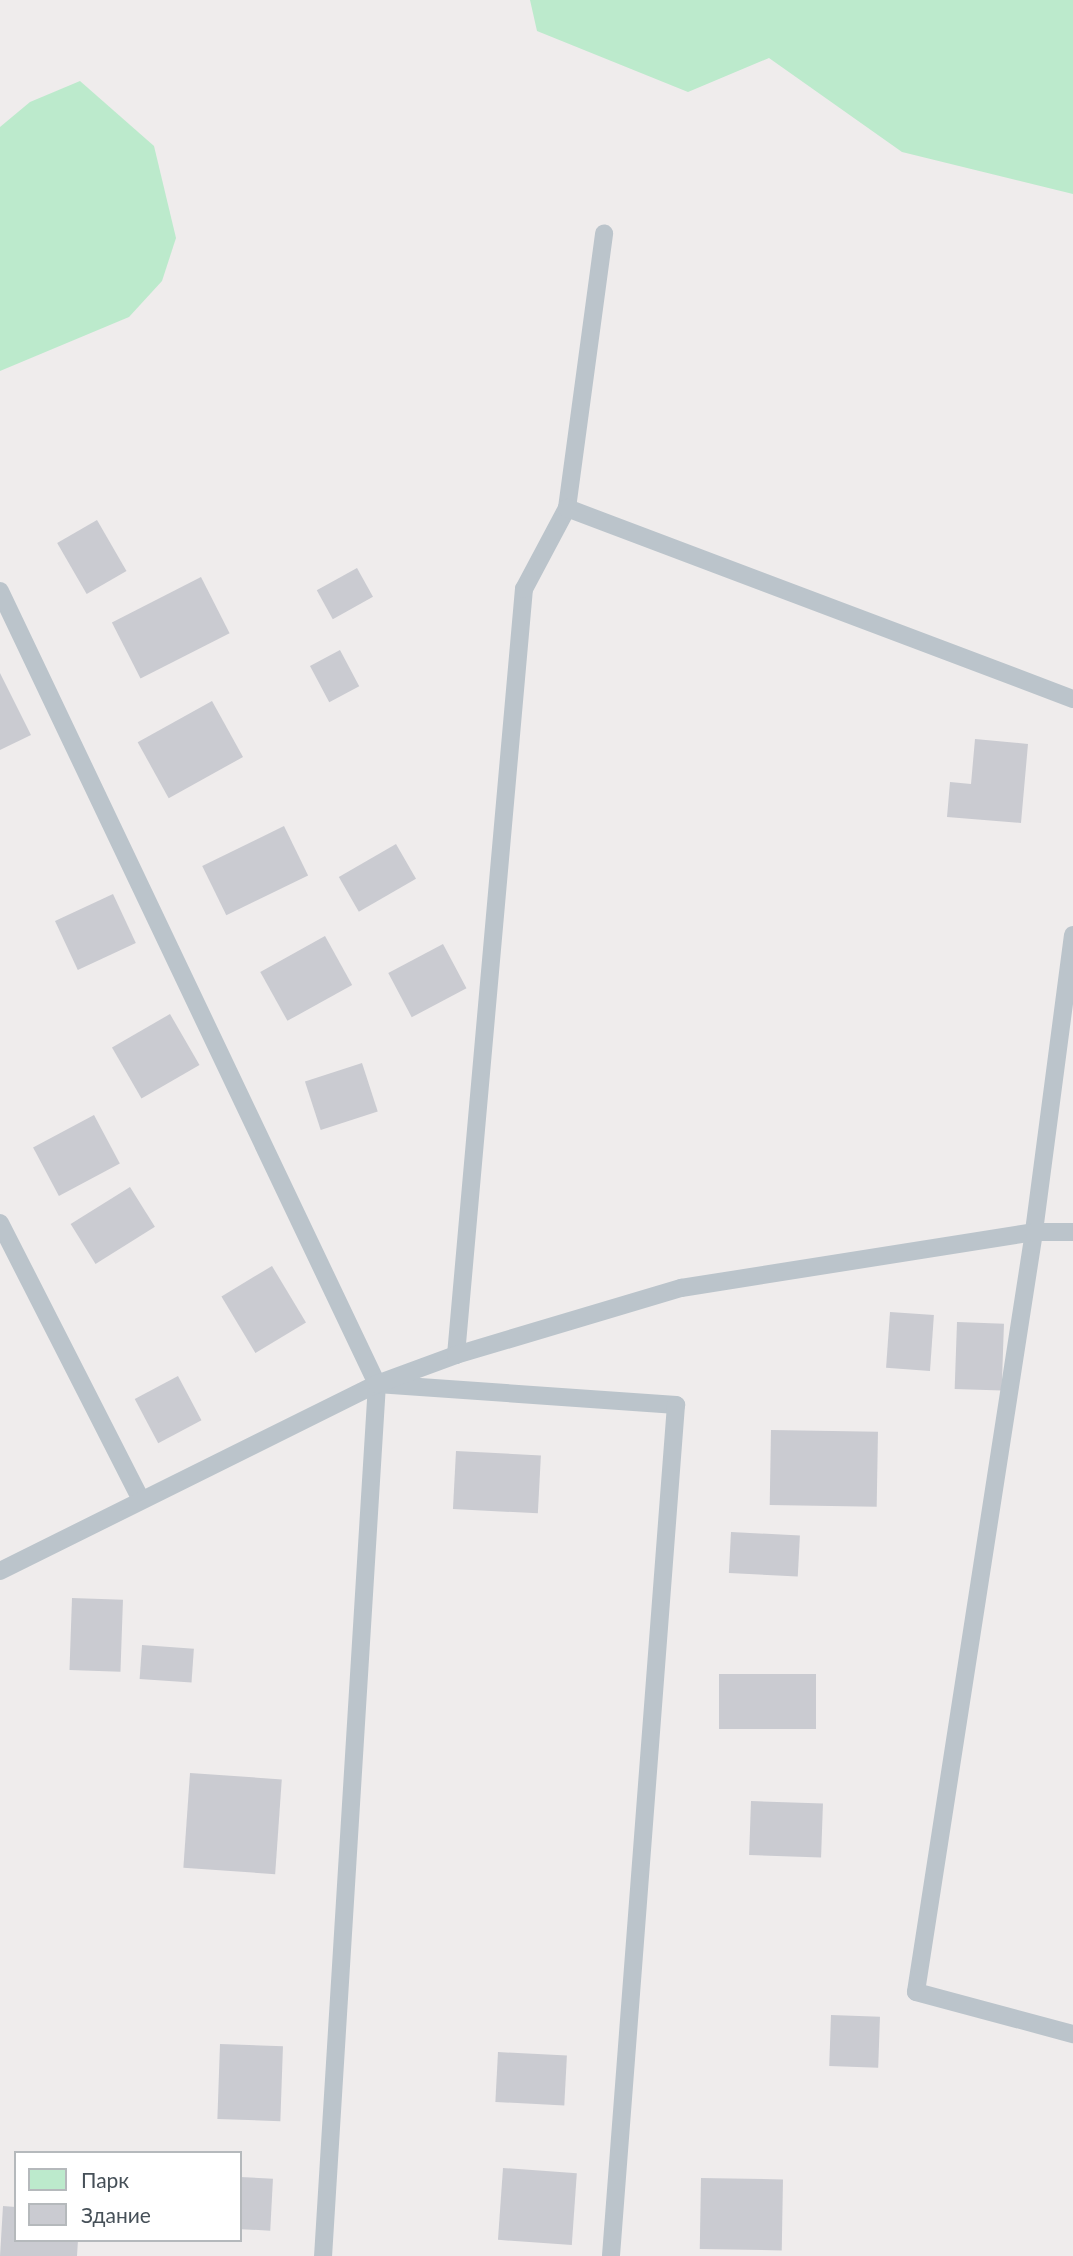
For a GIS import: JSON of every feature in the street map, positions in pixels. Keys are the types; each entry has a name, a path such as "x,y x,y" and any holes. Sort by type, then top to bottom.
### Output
{"lane":[{"path":"456,1355 524,589 567,508 604,233"},
{"path":"567,508 1073,699"},
{"path":"0,591 377,1384 323,2256"},
{"path":"1073,935 1034,1232 916,1992 1073,2034"},
{"path":"0,1223 141,1500"},
{"path":"0,1571 377,1384 456,1355 681,1288 1034,1232 1073,1232"},
{"path":"377,1384 676,1405 611,2256"}],"green space":[{"path":"530,0 1073,0 1073,194 902,152 769,58 688,92 537,31"},
{"path":"80,81 154,146 176,238 162,281 129,317 0,371 0,127 30,102"}],"building":[{"path":"97,520 126,571 87,594 57,543"},
{"path":"357,568 373,597 333,619 317,590"},
{"path":"201,577 230,633 141,679 112,622"},
{"path":"340,650 359,686 329,702 310,666"},
{"path":"0,673 31,735 0,750"},
{"path":"212,701 243,757 169,798 138,742"},
{"path":"975,739 1028,744 1021,823 947,817 950,782 971,784"},
{"path":"284,826 308,875 226,915 202,866"},
{"path":"396,844 416,879 359,912 339,877"},
{"path":"113,894 136,943 78,970 55,921"},
{"path":"325,936 352,985 287,1021 260,972"},
{"path":"443,944 466,988 412,1017 388,973"},
{"path":"170,1014 200,1065 141,1099 112,1048"},
{"path":"362,1063 378,1112 321,1130 305,1082"},
{"path":"94,1115 120,1164 59,1196 33,1147"},
{"path":"130,1187 155,1227 96,1264 71,1224"},
{"path":"272,1266 306,1323 255,1353 221,1296"},
{"path":"890,1312 934,1315 930,1371 886,1368"},
{"path":"957,1322 1004,1324 1002,1391 955,1389"},
{"path":"178,1376 201,1420 158,1443 135,1399"},
{"path":"771,1430 878,1432 877,1507 770,1505"},
{"path":"456,1451 541,1455 538,1513 453,1509"},
{"path":"731,1532 800,1536 798,1577 729,1573"},
{"path":"72,1598 123,1600 120,1672 69,1670"},
{"path":"142,1645 194,1649 192,1683 140,1679"},
{"path":"719,1674 816,1674 816,1729 719,1729"},
{"path":"190,1773 282,1779 275,1874 183,1868"},
{"path":"751,1801 823,1804 821,1857 749,1855"},
{"path":"831,2015 880,2017 878,2068 829,2066"},
{"path":"220,2044 283,2046 280,2121 217,2119"},
{"path":"498,2052 567,2056 564,2106 495,2102"},
{"path":"503,2168 577,2173 572,2245 498,2240"},
{"path":"242,2177 273,2179 270,2231 242,2229"},
{"path":"701,2178 783,2179 782,2250 700,2249"},
{"path":"3,2206 14,2207 14,2242 78,2242 77,2256 0,2256"}]}
